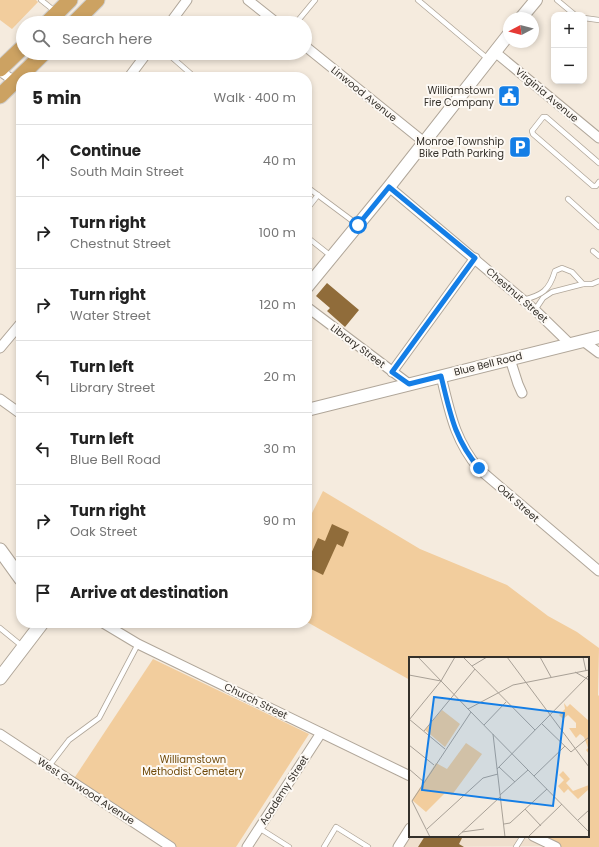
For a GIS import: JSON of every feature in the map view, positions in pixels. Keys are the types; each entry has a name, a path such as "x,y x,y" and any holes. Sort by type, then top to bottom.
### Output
{"highway":[{"path":"54,16 70,0"},
{"path":"81,16 97,0"},
{"path":"0,70 16,54"},
{"path":"28,72 38,60"},
{"path":"0,96 16,85"}],"main road":[{"path":"0,550 16,572"},
{"path":"0,678 38,628"}],"street":[{"path":"175,16 187,0"},
{"path":"248,0 268,16"},
{"path":"526,12 536,0"},
{"path":"312,281 389,187 503,42"},
{"name":"Linwood Avenue","path":"312,52 424,142"},
{"name":"Virginia Avenue","path":"492,56 599,138"},
{"path":"132,72 141,60"},
{"path":"0,70 16,82"},
{"name":"Chestnut Street","path":"389,187 535,310 570,344"},
{"path":"392,372 475,258"},
{"name":"Library Street","path":"312,311 409,384"},
{"path":"0,348 16,329"},
{"name":"Blue Bell Road","path":"312,409 599,337"},
{"path":"583,341 599,353"},
{"path":"510,359 522,393"},
{"name":"Oak Street","path":"441,376 454,426 459,440 469,456 479,468 599,571"},
{"path":"0,399 16,410"},
{"name":"Church Street","path":"111,628 138,644 409,776"},
{"name":"Academy Street","path":"247,847 321,733"},
{"name":"West Garwood Avenue","path":"0,734 171,847"},
{"path":"398,847 409,830"},
{"path":"536,837 546,845 556,847"}],"lane":[{"path":"41,0 51,16"},
{"path":"302,16 315,0"},
{"path":"418,0 492,56"},
{"path":"557,0 571,12"},
{"path":"587,18 599,20"},
{"path":"174,60 189,72"},
{"path":"599,163 546,117 543,117 532,131 533,134 593,186 596,186 599,182"},
{"path":"312,191 358,225"},
{"path":"312,203 318,195"},
{"path":"568,199 599,227"},
{"path":"312,241 332,257"},
{"path":"593,251 599,256"},
{"path":"523,300 537,296 546,291 554,271 562,268 572,272 583,284"},
{"path":"535,310 544,298 552,292 583,284 592,284 599,281"},
{"path":"0,628 23,647"},
{"path":"49,766 69,740 99,718 138,644"},
{"path":"326,846 336,827 368,847"},
{"path":"259,828 289,847"},
{"path":"516,847 522,837"}],"shaded area":[{"path":"409,837 523,837 542,846 403,847"}],"green space":[{"path":"0,0 36,0 38,2 25,16 16,16 16,25 12,29 0,20"},
{"path":"323,491 420,549 507,585 548,616 577,632 599,648 599,847 555,847 534,837 589,837 589,657 409,657 409,679 312,625 312,513"},
{"name":"Williamstown Methodist Cemetery","path":"153,659 309,734 236,847 175,847 73,780"}],"building":[{"path":"327,283 359,310 345,327 327,311 330,308 316,296"},
{"path":"332,524 349,532 343,547 337,544 323,575 312,570 312,552 318,538 325,541"},
{"path":"424,837 462,837 459,844 464,847 418,847"}],"place":[{"name":"Williamstown Fire Company","path":"509,96"},
{"name":"Monroe Township Bike Path Parking","path":"520,147"}],"route":[{"path":"358,225 389,187 475,258 392,372 409,384 441,376 459,440 479,468"}]}
